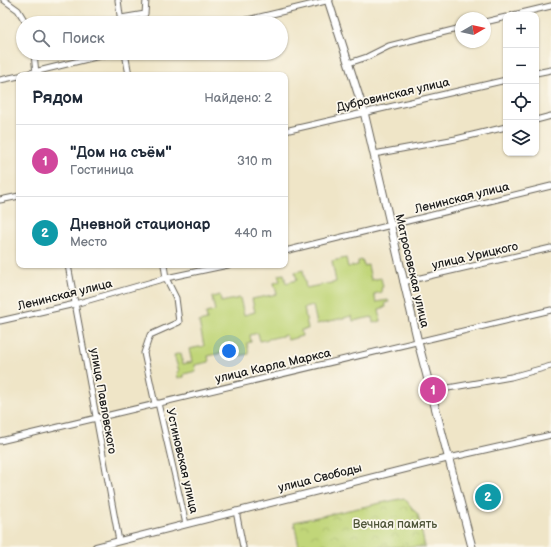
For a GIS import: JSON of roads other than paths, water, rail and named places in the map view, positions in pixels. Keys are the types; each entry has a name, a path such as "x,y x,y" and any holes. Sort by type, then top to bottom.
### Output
{"highway":[{"name":"Матросовская улица","path":"329,0 364,112 403,282 472,547"}],"main road":[{"name":"улица Свободы","path":"96,547 449,458"}],"street":[{"path":"4,0 18,10 22,16"},
{"path":"118,0 120,16"},
{"path":"138,16 145,14 146,0"},
{"path":"264,16 329,0"},
{"path":"526,12 551,6"},
{"path":"491,21 503,18"},
{"path":"349,63 367,57 389,46 455,30"},
{"path":"35,60 36,72"},
{"path":"40,72 85,60"},
{"path":"126,60 128,72"},
{"path":"539,72 551,70"},
{"path":"0,80 16,77"},
{"name":"Дубровинская улица","path":"288,130 503,81"},
{"path":"539,119 551,116"},
{"path":"374,154 456,139 503,128"},
{"name":"Ленинская улица","path":"288,250 551,186"},
{"path":"0,200 16,197"},
{"name":"улица Урицкого","path":"403,282 551,248"},
{"name":"улица Павловского","path":"69,268 119,541"},
{"name":"Устиновская улица","path":"164,268 166,278 176,298 179,322 150,335 144,353 186,524"},
{"name":"Ленинская улица","path":"0,321 76,304 166,278 214,268"},
{"name":"улица Карла Маркса","path":"0,441 95,417 418,342 472,327 551,310"},
{"path":"431,391 490,381 551,366"},
{"name":"улица Свободы","path":"449,458 551,435"},
{"path":"236,511 244,547"}],"place":[{"name":"\"Дом на съём\"","path":"433,390"},
{"name":"Дневной стационар","path":"488,497"}],"park label":[{"name":"Вечная память","path":"395,524"}]}
